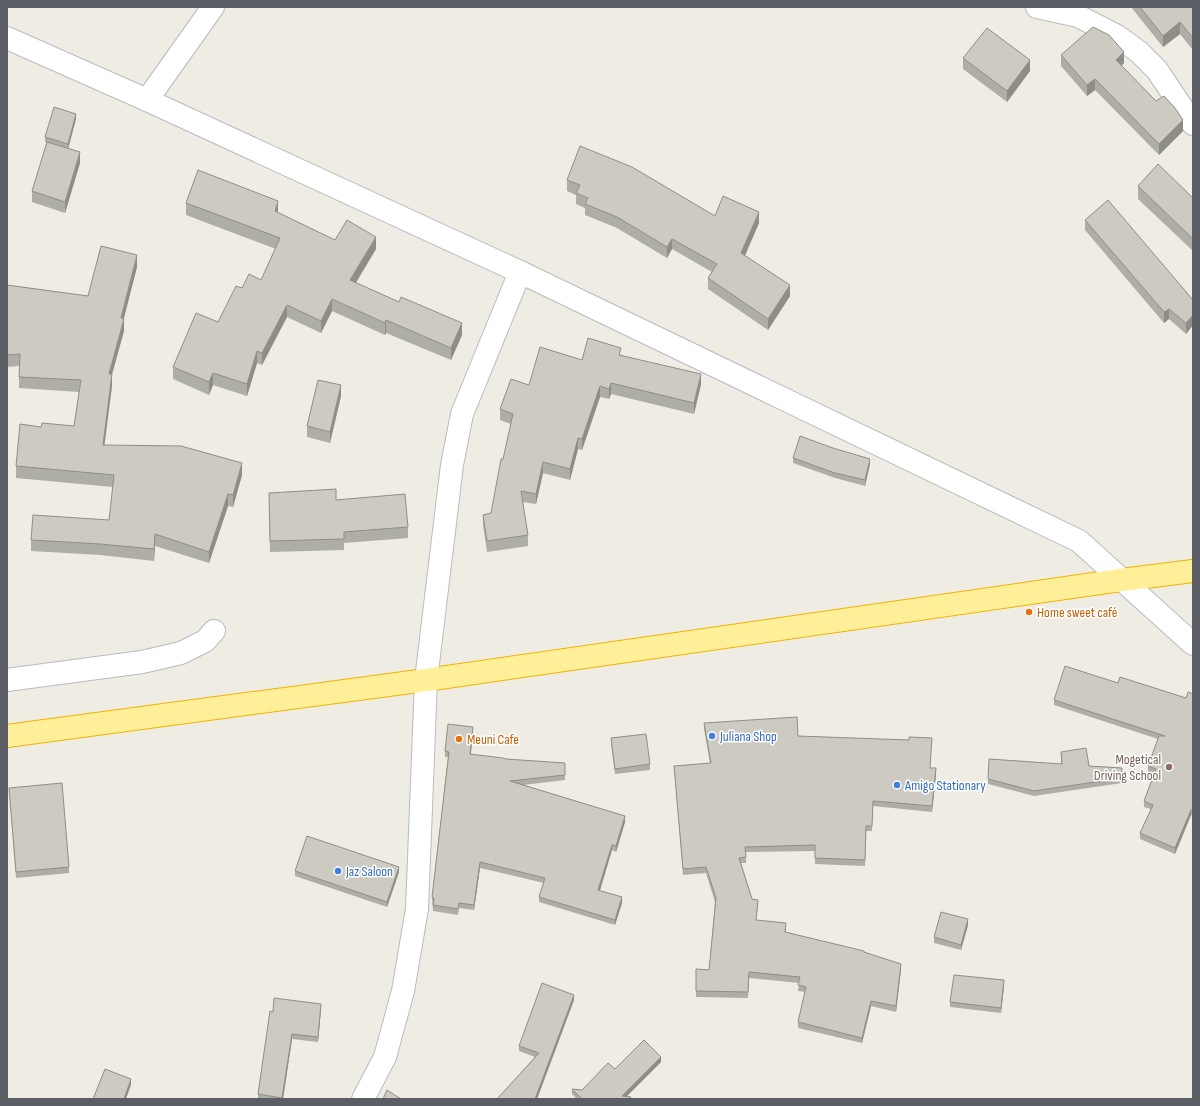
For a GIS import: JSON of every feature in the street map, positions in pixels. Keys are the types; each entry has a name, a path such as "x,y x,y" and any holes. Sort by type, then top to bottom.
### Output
{"highway":[{"path":"7,736 426,680 1121,580 1193,571"}],"street":[{"path":"147,100 213,7"},
{"path":"1037,7 1078,16 1117,36 1139,52 1157,70 1193,124"},
{"path":"7,38 147,100 520,272 1079,541 1193,644"},
{"path":"363,1099 385,1057 403,991 418,909 426,680 452,465 462,414 520,272"},
{"path":"7,680 142,662 175,655 205,641 214,631"}],"building":[{"path":"1140,7 1193,7 1193,38 1180,22 1163,36"},
{"path":"1093,27 1109,35 1124,52 1116,60 1156,101 1164,96 1183,120 1159,144 1095,79 1087,85 1061,55"},
{"path":"987,28 1030,60 1007,91 963,58"},
{"path":"54,107 76,114 68,144 45,137"},
{"path":"47,142 80,152 65,202 32,191"},
{"path":"580,146 632,167 715,216 723,196 759,212 741,253 790,285 768,319 708,278 717,264 672,239 667,247 617,217 585,204 588,198 576,193 580,185 567,180"},
{"path":"1158,164 1193,198 1193,239 1138,186"},
{"path":"198,170 278,201 275,211 335,240 347,220 376,237 350,280 399,302 401,297 462,323 451,348 386,320 385,323 332,299 321,321 287,305 262,353 257,351 247,384 213,373 209,382 173,367 196,313 218,322 236,286 242,288 249,274 261,280 280,238 186,203"},
{"path":"1108,200 1193,300 1193,315 1186,323 1169,309 1164,312 1085,220"},
{"path":"101,246 137,255 121,318 124,319 109,374 112,374 103,445 181,446 242,463 233,495 228,494 209,552 155,534 154,549 31,540 33,515 109,520 114,475 16,466 20,424 41,427 42,423 74,426 81,380 19,377 20,354 7,355 7,285 88,296"},
{"path":"588,338 621,348 619,355 701,374 694,403 611,383 609,389 600,386 582,439 578,438 570,469 543,462 536,494 521,491 528,535 487,541 483,515 491,513 501,459 503,459 513,414 500,409 511,379 529,385 540,347 582,360"},
{"path":"318,380 341,385 330,432 307,426"},
{"path":"800,436 870,459 865,480 835,473 793,458"},
{"path":"336,489 336,500 405,494 408,527 344,532 344,539 270,541 269,493"},
{"path":"1065,666 1118,683 1120,677 1186,698 1188,692 1193,694 1193,810 1191,810 1175,848 1140,833 1153,805 1144,801 1156,769 1148,766 1159,736 1165,736 1054,700"},
{"path":"797,717 798,736 909,740 909,737 932,738 930,768 936,768 932,806 873,801 872,826 866,826 865,860 815,858 815,845 745,847 746,857 739,858 752,899 758,900 756,920 786,923 785,932 864,951 901,964 896,1006 871,1001 862,1038 798,1022 806,987 798,985 800,977 749,972 748,992 696,991 696,969 709,970 716,898 706,867 683,869 674,766 711,763 704,723"},
{"path":"448,724 473,727 470,754 506,759 565,763 565,775 510,781 625,816 616,846 612,845 598,890 622,897 615,920 539,897 545,878 480,862 474,905 459,903 458,909 433,905 434,898 432,897 449,752 445,751"},
{"path":"646,734 650,764 615,769 611,738"},
{"path":"1086,748 1089,766 1122,768 1122,778 1034,791 988,779 989,759 1062,764 1061,752"},
{"path":"62,783 69,867 16,872 9,788"},
{"path":"307,836 399,867 387,902 295,871"},
{"path":"941,912 968,919 961,945 934,937"},
{"path":"954,975 1004,980 1001,1008 950,1002"},
{"path":"542,983 574,995 535,1099 497,1099 539,1053 519,1046"},
{"path":"274,998 321,1004 318,1037 292,1034 282,1098 258,1094 270,1011 273,1012"},
{"path":"644,1040 661,1057 622,1096 631,1097 628,1099 582,1099 572,1089 582,1090 608,1063 615,1069"},
{"path":"105,1069 131,1079 124,1099 93,1099"},
{"path":"387,1090 401,1099 383,1099"}],"place":[{"name":"Home sweet café","path":"1029,612"},
{"name":"Juliana Shop","path":"712,736"},
{"name":"Meuni Cafe","path":"459,739"},
{"name":"Mogetical Driving School","path":"1169,767"},
{"name":"Amigo Stationary","path":"897,785"},
{"name":"Jaz Saloon","path":"338,871"}]}
